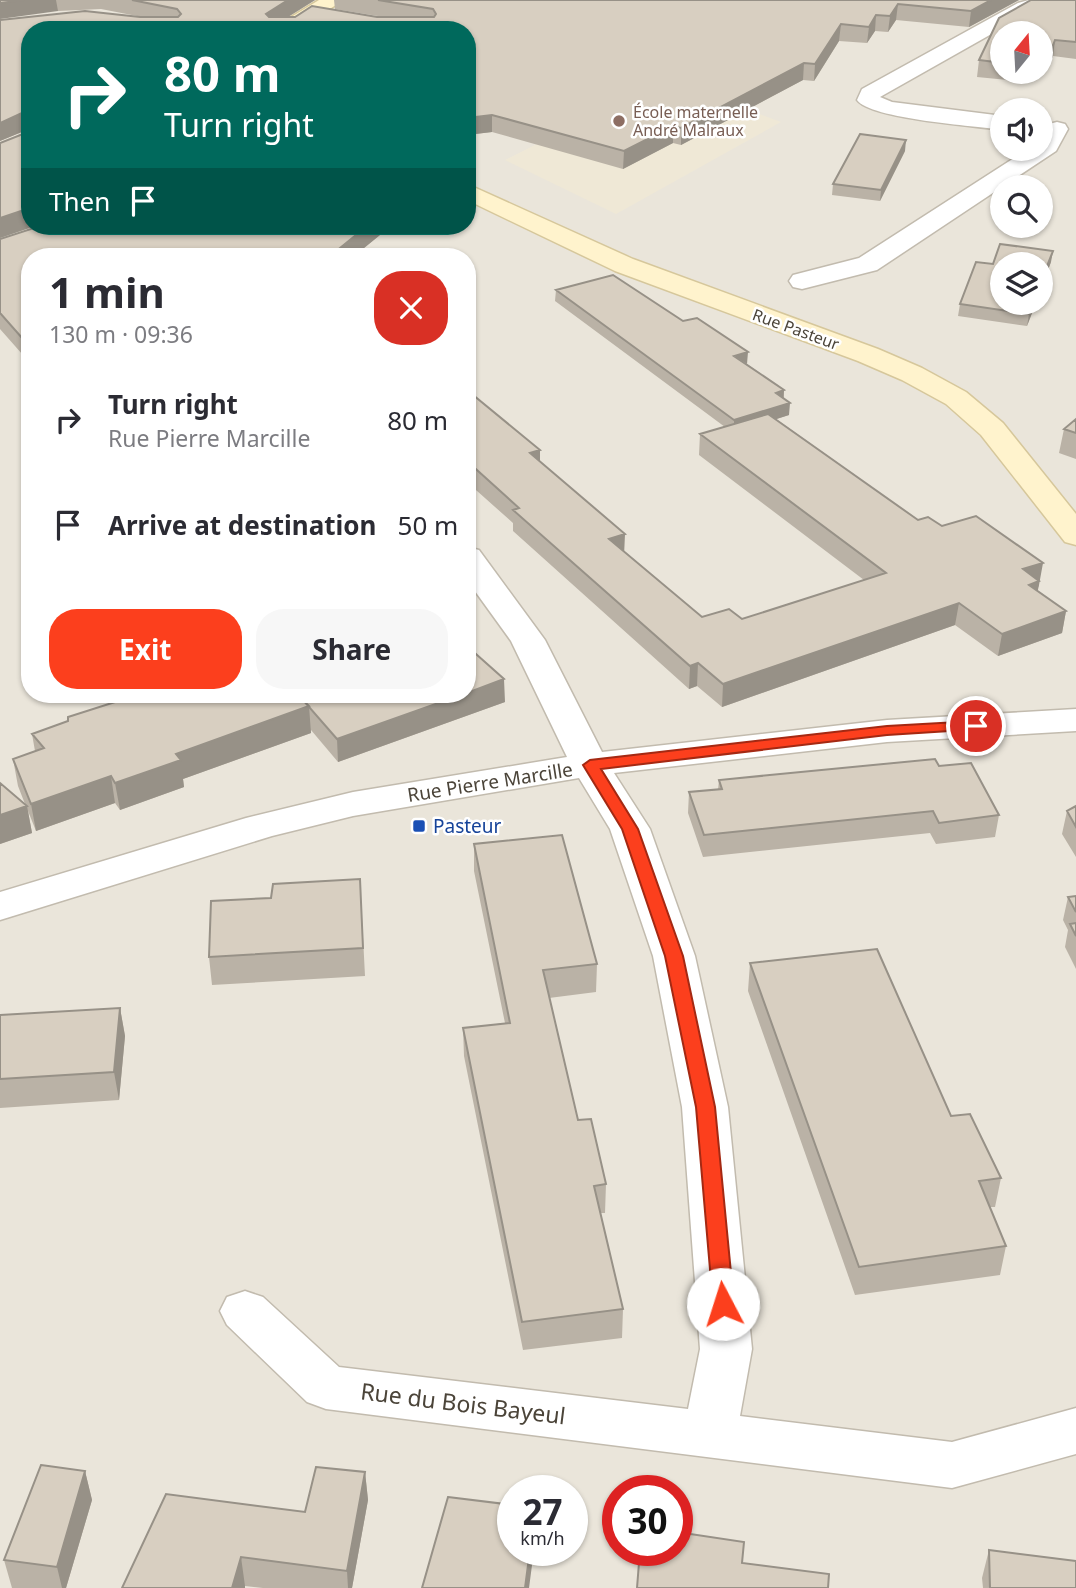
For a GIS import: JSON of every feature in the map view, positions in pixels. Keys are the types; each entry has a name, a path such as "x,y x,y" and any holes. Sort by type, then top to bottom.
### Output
{"street":[{"path":"298,21 334,0"},
{"path":"990,121 898,110 868,100 870,94 1025,7 1053,0"},
{"path":"310,15 348,20"},
{"path":"802,281 868,264 1048,146 1058,129"},
{"name":"Rue Pasteur","path":"476,195 624,265 868,355 912,374 956,398 992,429 1075,531"},
{"path":"476,569 528,640 590,765 630,829 674,956 705,1107 726,1349 710,1436"},
{"name":"Rue Pierre Marcille","path":"0,906 260,827 354,804 590,765 887,731 1076,720"},
{"name":"Rue du Bois Bayeul","path":"245,1311 326,1387 952,1465 1076,1432"}],"shaded area":[{"path":"0,0 1076,0 1076,1588 0,1588"},
{"path":"740,107 781,122 616,214 505,160 565,130"}],"building":[{"path":"0,0 24,0 0,3"},
{"path":"132,0 288,0 266,14 269,17 295,17 312,6 377,17 434,17 436,14 433,9 378,0 991,0 971,11 898,4 890,16 876,15 869,27 841,24 815,64 804,63 681,128 673,126 624,151 492,115 476,117 476,21 21,21 21,113 0,123 0,20 85,11 140,17 178,17 181,14 177,9"},
{"path":"1031,0 1076,0 1076,42 1055,40 1054,43 1054,21 998,21"},
{"path":"990,37 990,61 979,60"},
{"path":"860,134 906,140 881,190 833,184"},
{"path":"21,135 21,211 0,218 0,143"},
{"path":"21,232 21,235 356,235 340,248 21,248 21,337 0,313 0,239"},
{"path":"1000,244 1053,251 1053,252 997,252"},
{"path":"976,262 990,264 990,308 960,304"},
{"path":"613,275 683,321 697,318 748,352 734,356 784,390 776,393 790,403 734,420 556,290"},
{"path":"476,397 540,450 530,453 625,534 609,539 702,617 729,609 742,619 886,573 700,434 768,414 918,520 928,517 942,526 976,516 1043,563 1023,569 1039,581 1029,585 1066,611 1002,634 959,603 723,684 698,663 690,666 513,510 519,508 476,469"},
{"path":"1076,419 1076,433 1064,429"},
{"path":"476,654 504,679 476,690"},
{"path":"112,703 306,703 309,706 176,754 181,760 115,783 111,776 31,804 13,759 44,748 32,734 68,721 68,717"},
{"path":"306,703 438,703 337,739"},
{"path":"935,759 939,766 971,763 999,815 939,823 933,811 704,835 689,792 722,789 719,780"},
{"path":"0,783 27,806 0,815"},
{"path":"1076,806 1076,827 1067,811"},
{"path":"562,835 597,964 543,970 578,1120 591,1119 606,1184 594,1186 623,1309 522,1322 463,1028 510,1023 474,844"},
{"path":"360,879 363,948 209,957 211,901 271,898 273,884"},
{"path":"1076,896 1076,912 1068,897"},
{"path":"1076,923 1076,936 1070,924"},
{"path":"877,949 951,1116 970,1114 1001,1178 979,1181 1006,1246 859,1267 750,963"},
{"path":"120,1008 114,1072 0,1079 0,1015"},
{"path":"41,1465 85,1471 57,1567 4,1560"},
{"path":"316,1467 365,1472 347,1571 241,1557 232,1588 122,1588 166,1494 305,1512"},
{"path":"448,1497 497,1503 497,1566 528,1566 525,1588 422,1588"},
{"path":"693,1534 744,1542 742,1563 829,1574 828,1588 637,1588 639,1566 693,1566"},
{"path":"989,1550 1076,1561 1076,1588 990,1588"}],"place":[{"name":"École maternelle André Malraux","path":"619,121"},
{"name":"Pasteur","path":"419,826"}],"route":[{"path":"723,1304 705,1107 674,956 630,829 590,765 887,731 976,726"}]}
